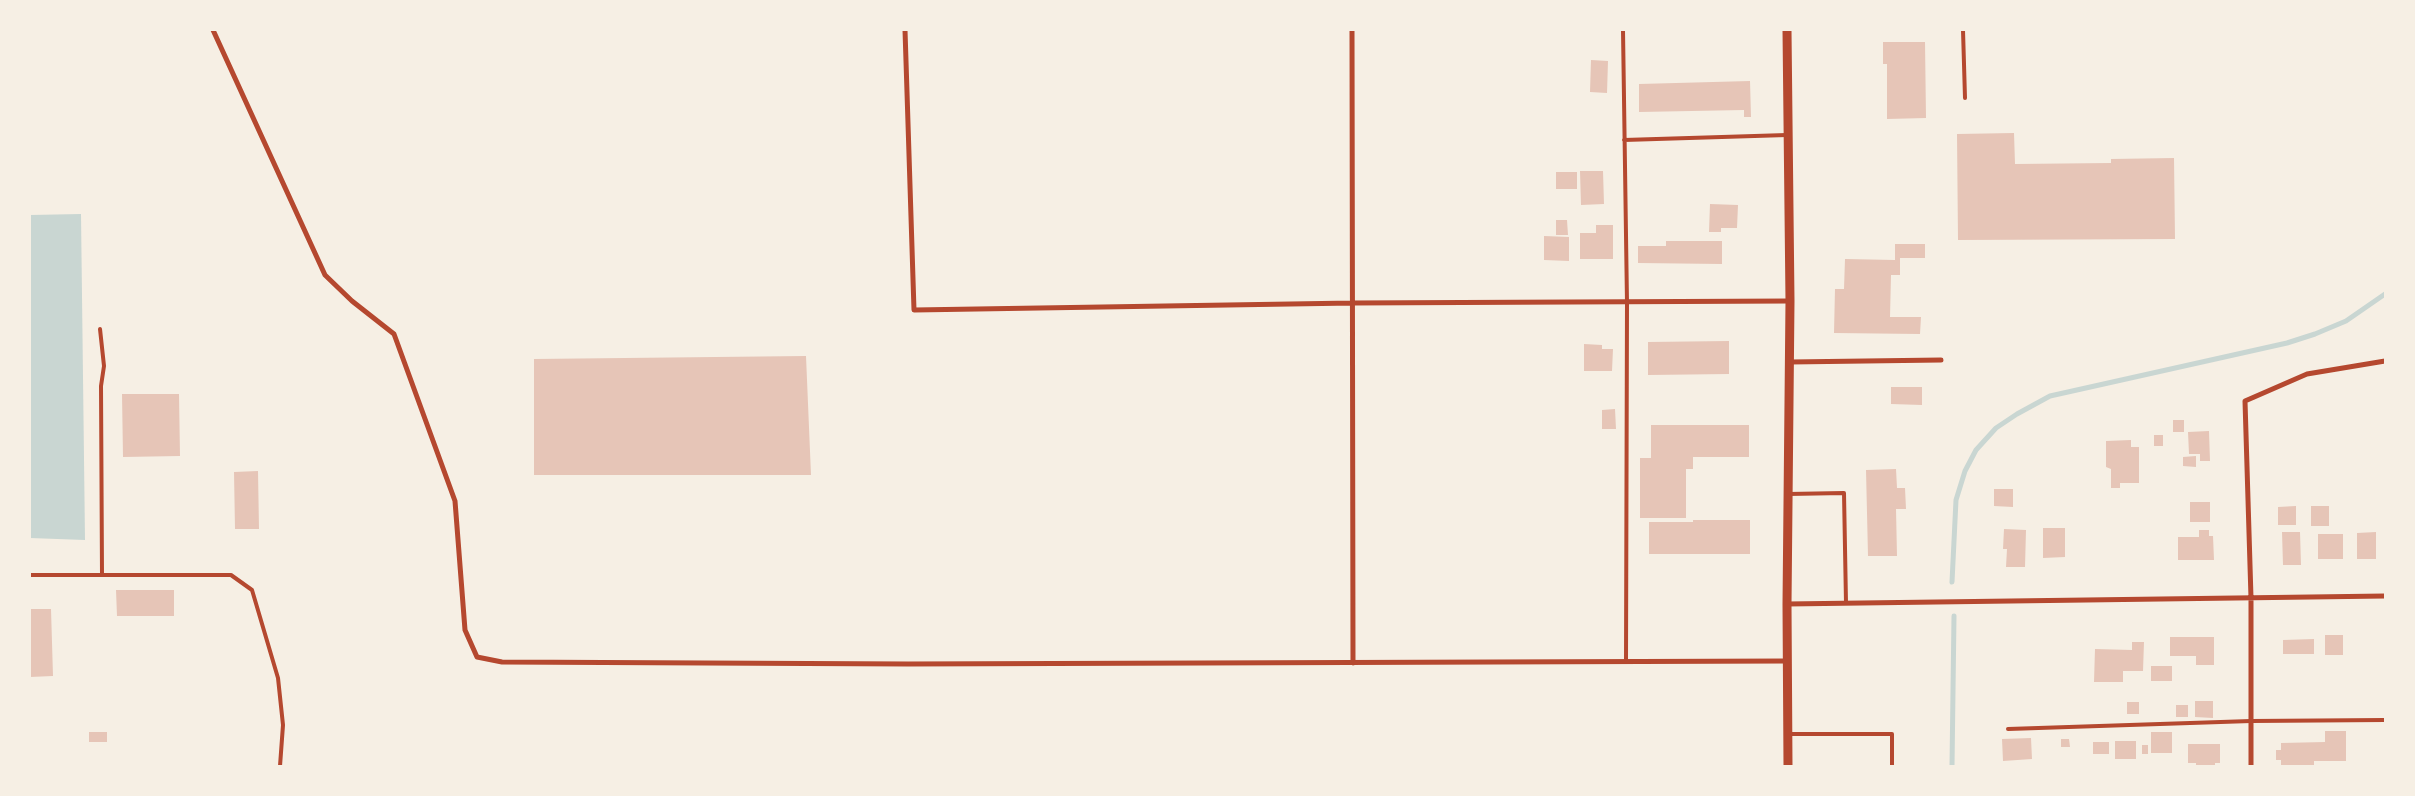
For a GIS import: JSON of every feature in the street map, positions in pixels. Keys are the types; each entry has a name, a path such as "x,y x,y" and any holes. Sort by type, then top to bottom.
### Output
{"street":[{"path":"213,30 325,276 352,301 394,334 455,501 464,630 477,657 502,662 1353,663 1626,660 1787,661"},
{"path":"905,30 914,310 1353,303 1790,301"},
{"path":"1352,30 1353,663"},
{"path":"1787,30 1790,301 1787,604 1788,766"},
{"path":"1790,362 1941,360"},
{"path":"2251,766 2251,598 2245,401 2307,374 2385,361"},
{"path":"1787,604 2385,596"}],"lane":[{"path":"1623,30 1627,303 1626,660"},
{"path":"1963,30 1965,98"},
{"path":"1624,140 1788,135"},
{"path":"100,329 104,366 101,386 102,575"},
{"path":"1788,494 1844,493 1846,603"},
{"path":"30,575 231,575 252,590 278,678 283,725 280,766"},
{"path":"2008,729 2251,721 2385,720"},
{"path":"1788,734 1892,734 1892,766"}],"shaded area":[{"path":"81,214 85,540 30,538 30,215"}],"building":[{"path":"1883,42 1925,42 1926,118 1887,119 1887,64 1883,64"},
{"path":"1591,60 1608,61 1607,93 1590,92"},
{"path":"1750,81 1751,117 1744,117 1744,110 1639,112 1639,84"},
{"path":"2014,133 2015,164 2111,163 2111,159 2174,158 2175,239 1958,240 1957,134"},
{"path":"1580,171 1603,171 1604,204 1581,205"},
{"path":"1556,172 1577,172 1577,189 1556,189"},
{"path":"1710,204 1738,205 1737,228 1721,228 1721,232 1709,232"},
{"path":"1556,220 1567,220 1568,235 1556,235"},
{"path":"1596,225 1613,225 1613,259 1580,259 1580,233 1596,233"},
{"path":"1544,236 1569,237 1569,261 1544,260"},
{"path":"1666,241 1722,241 1722,264 1638,263 1638,246 1666,246"},
{"path":"1895,244 1925,244 1925,258 1900,258 1900,275 1891,275 1890,317 1921,317 1920,334 1834,333 1835,289 1844,289 1845,259 1895,260"},
{"path":"1729,341 1729,374 1648,375 1648,342"},
{"path":"1584,344 1602,345 1602,349 1613,349 1612,371 1584,371"},
{"path":"806,356 811,475 534,475 534,359"},
{"path":"1891,387 1922,387 1922,405 1891,404"},
{"path":"122,394 179,394 180,456 123,457"},
{"path":"1615,409 1616,429 1602,429 1602,410"},
{"path":"2173,420 2184,420 2184,432 2173,432"},
{"path":"1651,425 1749,425 1749,457 1693,457 1693,469 1686,469 1686,518 1640,518 1640,458 1651,458"},
{"path":"2209,431 2210,461 2200,461 2200,454 2189,454 2188,432"},
{"path":"2154,435 2163,435 2163,446 2154,446"},
{"path":"2131,440 2131,447 2139,447 2139,483 2120,483 2120,488 2111,488 2111,469 2106,467 2106,441"},
{"path":"2196,456 2196,467 2183,466 2183,457"},
{"path":"1896,469 1897,488 1905,488 1906,509 1896,509 1897,556 1868,556 1866,470"},
{"path":"258,471 259,529 235,529 234,472"},
{"path":"1994,489 2013,489 2013,507 1994,506"},
{"path":"2190,502 2210,502 2210,522 2190,522"},
{"path":"2296,506 2296,525 2278,525 2278,507"},
{"path":"2311,506 2329,506 2329,526 2311,526"},
{"path":"1693,520 1750,520 1750,554 1649,554 1649,522 1693,522"},
{"path":"2043,528 2065,528 2065,557 2043,558"},
{"path":"2004,529 2026,530 2025,567 2006,567 2007,549 2003,549"},
{"path":"2199,530 2209,530 2209,536 2213,536 2214,560 2178,560 2178,537 2199,537"},
{"path":"2282,532 2300,532 2301,565 2283,565"},
{"path":"2376,532 2376,559 2357,559 2357,533"},
{"path":"2318,534 2343,534 2343,559 2318,559"},
{"path":"116,590 174,590 174,616 117,616"},
{"path":"30,609 51,609 53,676 30,677"},
{"path":"2325,635 2343,635 2343,655 2325,655"},
{"path":"2170,637 2214,637 2214,665 2196,665 2196,656 2170,656"},
{"path":"2314,639 2314,654 2283,654 2283,640"},
{"path":"2132,642 2144,642 2143,671 2123,671 2123,682 2094,682 2095,649 2132,650"},
{"path":"2151,666 2172,666 2172,681 2151,681"},
{"path":"2195,701 2213,701 2213,718 2195,717"},
{"path":"2127,702 2139,702 2139,714 2127,714"},
{"path":"2176,705 2188,705 2188,717 2176,717"},
{"path":"2325,731 2346,731 2346,761 2314,761 2314,766 2281,766 2281,760 2276,760 2276,750 2281,750 2281,743 2325,742"},
{"path":"89,732 107,732 107,742 89,742"},
{"path":"2151,732 2172,732 2172,753 2151,753"},
{"path":"2031,738 2032,759 2003,761 2002,739"},
{"path":"2061,739 2069,739 2070,747 2061,747"},
{"path":"2115,741 2136,741 2136,759 2115,759"},
{"path":"2093,742 2109,742 2109,754 2093,754"},
{"path":"2188,744 2220,744 2220,763 2215,763 2215,766 2196,766 2196,763 2188,763"},
{"path":"2142,745 2148,745 2148,754 2142,754"}],"waterway":[{"path":"1952,582 1956,500 1965,471 1976,450 1996,428 2017,414 2050,396 2287,343 2315,334 2346,321 2385,294"},
{"path":"1952,766 1954,616"}]}
